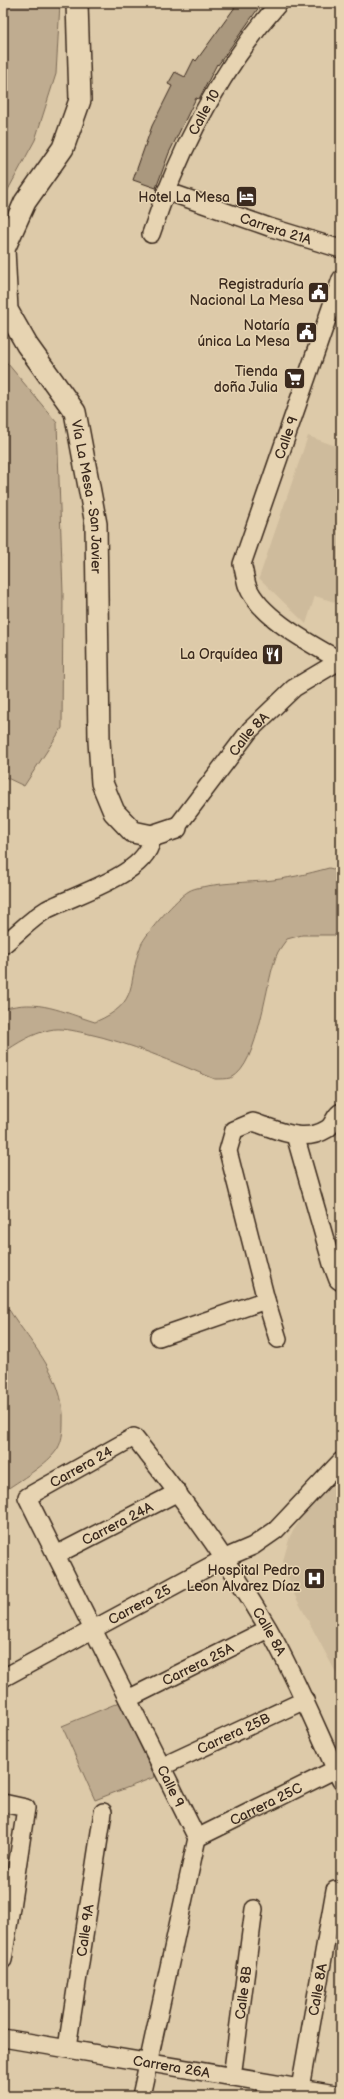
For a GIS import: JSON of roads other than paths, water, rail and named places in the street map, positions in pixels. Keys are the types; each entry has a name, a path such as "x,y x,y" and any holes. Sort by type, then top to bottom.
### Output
{"street":[{"name":"Vía La Mesa - San Javier","path":"77,3 80,100 63,148 25,202 4,249 7,310 27,345 75,412 96,524 99,733 102,783 114,812 133,832 152,836"},
{"name":"Calle 10","path":"151,234 166,191 204,107 255,30 279,3"},
{"name":"Carrera 21A","path":"166,191 269,227 341,249"},
{"name":"Calle 9","path":"340,660 287,630 260,604 247,586 242,564 336,315 341,279"},
{"name":"Calle 8A","path":"176,828 250,730 294,688 340,660"},
{"path":"3,945 44,911 112,880 140,861 150,849 152,836 176,828"},
{"path":"278,1339 266,1300 228,1151 234,1130 253,1122 295,1135 309,1137 329,1128 339,1113"},
{"path":"295,1135 332,1264 338,1280 341,1282"},
{"path":"159,1336 266,1300"},
{"name":"Calle 8A","path":"134,1437 178,1492 225,1558 268,1629 305,1700 338,1775"},
{"name":"Carrera 24","path":"27,1497 134,1437"},
{"name":"Carrera 25","path":"3,1678 225,1558 253,1546 276,1530 341,1461"},
{"name":"Carrera 24A","path":"56,1556 178,1492"},
{"name":"Calle 9","path":"27,1497 197,1838"},
{"name":"Carrera 25A","path":"128,1699 268,1629"},
{"name":"Carrera 25B","path":"162,1767 305,1700"},
{"name":"Carrera 25C","path":"197,1838 338,1775"},
{"path":"3,1803 26,1808 3,1960"},
{"name":"Calle 9A","path":"67,2048 103,1812"},
{"path":"140,2096 197,1838"},
{"name":"Calle 8A","path":"300,2088 335,1890"},
{"name":"Calle 8B","path":"232,2077 254,1909"},
{"name":"Carrera 26A","path":"3,2038 341,2095"}],"place":[{"name":"Hotel La Mesa","path":"246,197"},
{"name":"Registraduría Nacional La Mesa","path":"319,292"},
{"name":"Notaría única La Mesa","path":"306,333"},
{"name":"Tienda doña Julia","path":"294,379"},
{"name":"La Orquídea","path":"273,654"},
{"name":"Hospital Pedro Leon Alvarez Díaz","path":"315,1578"}]}
